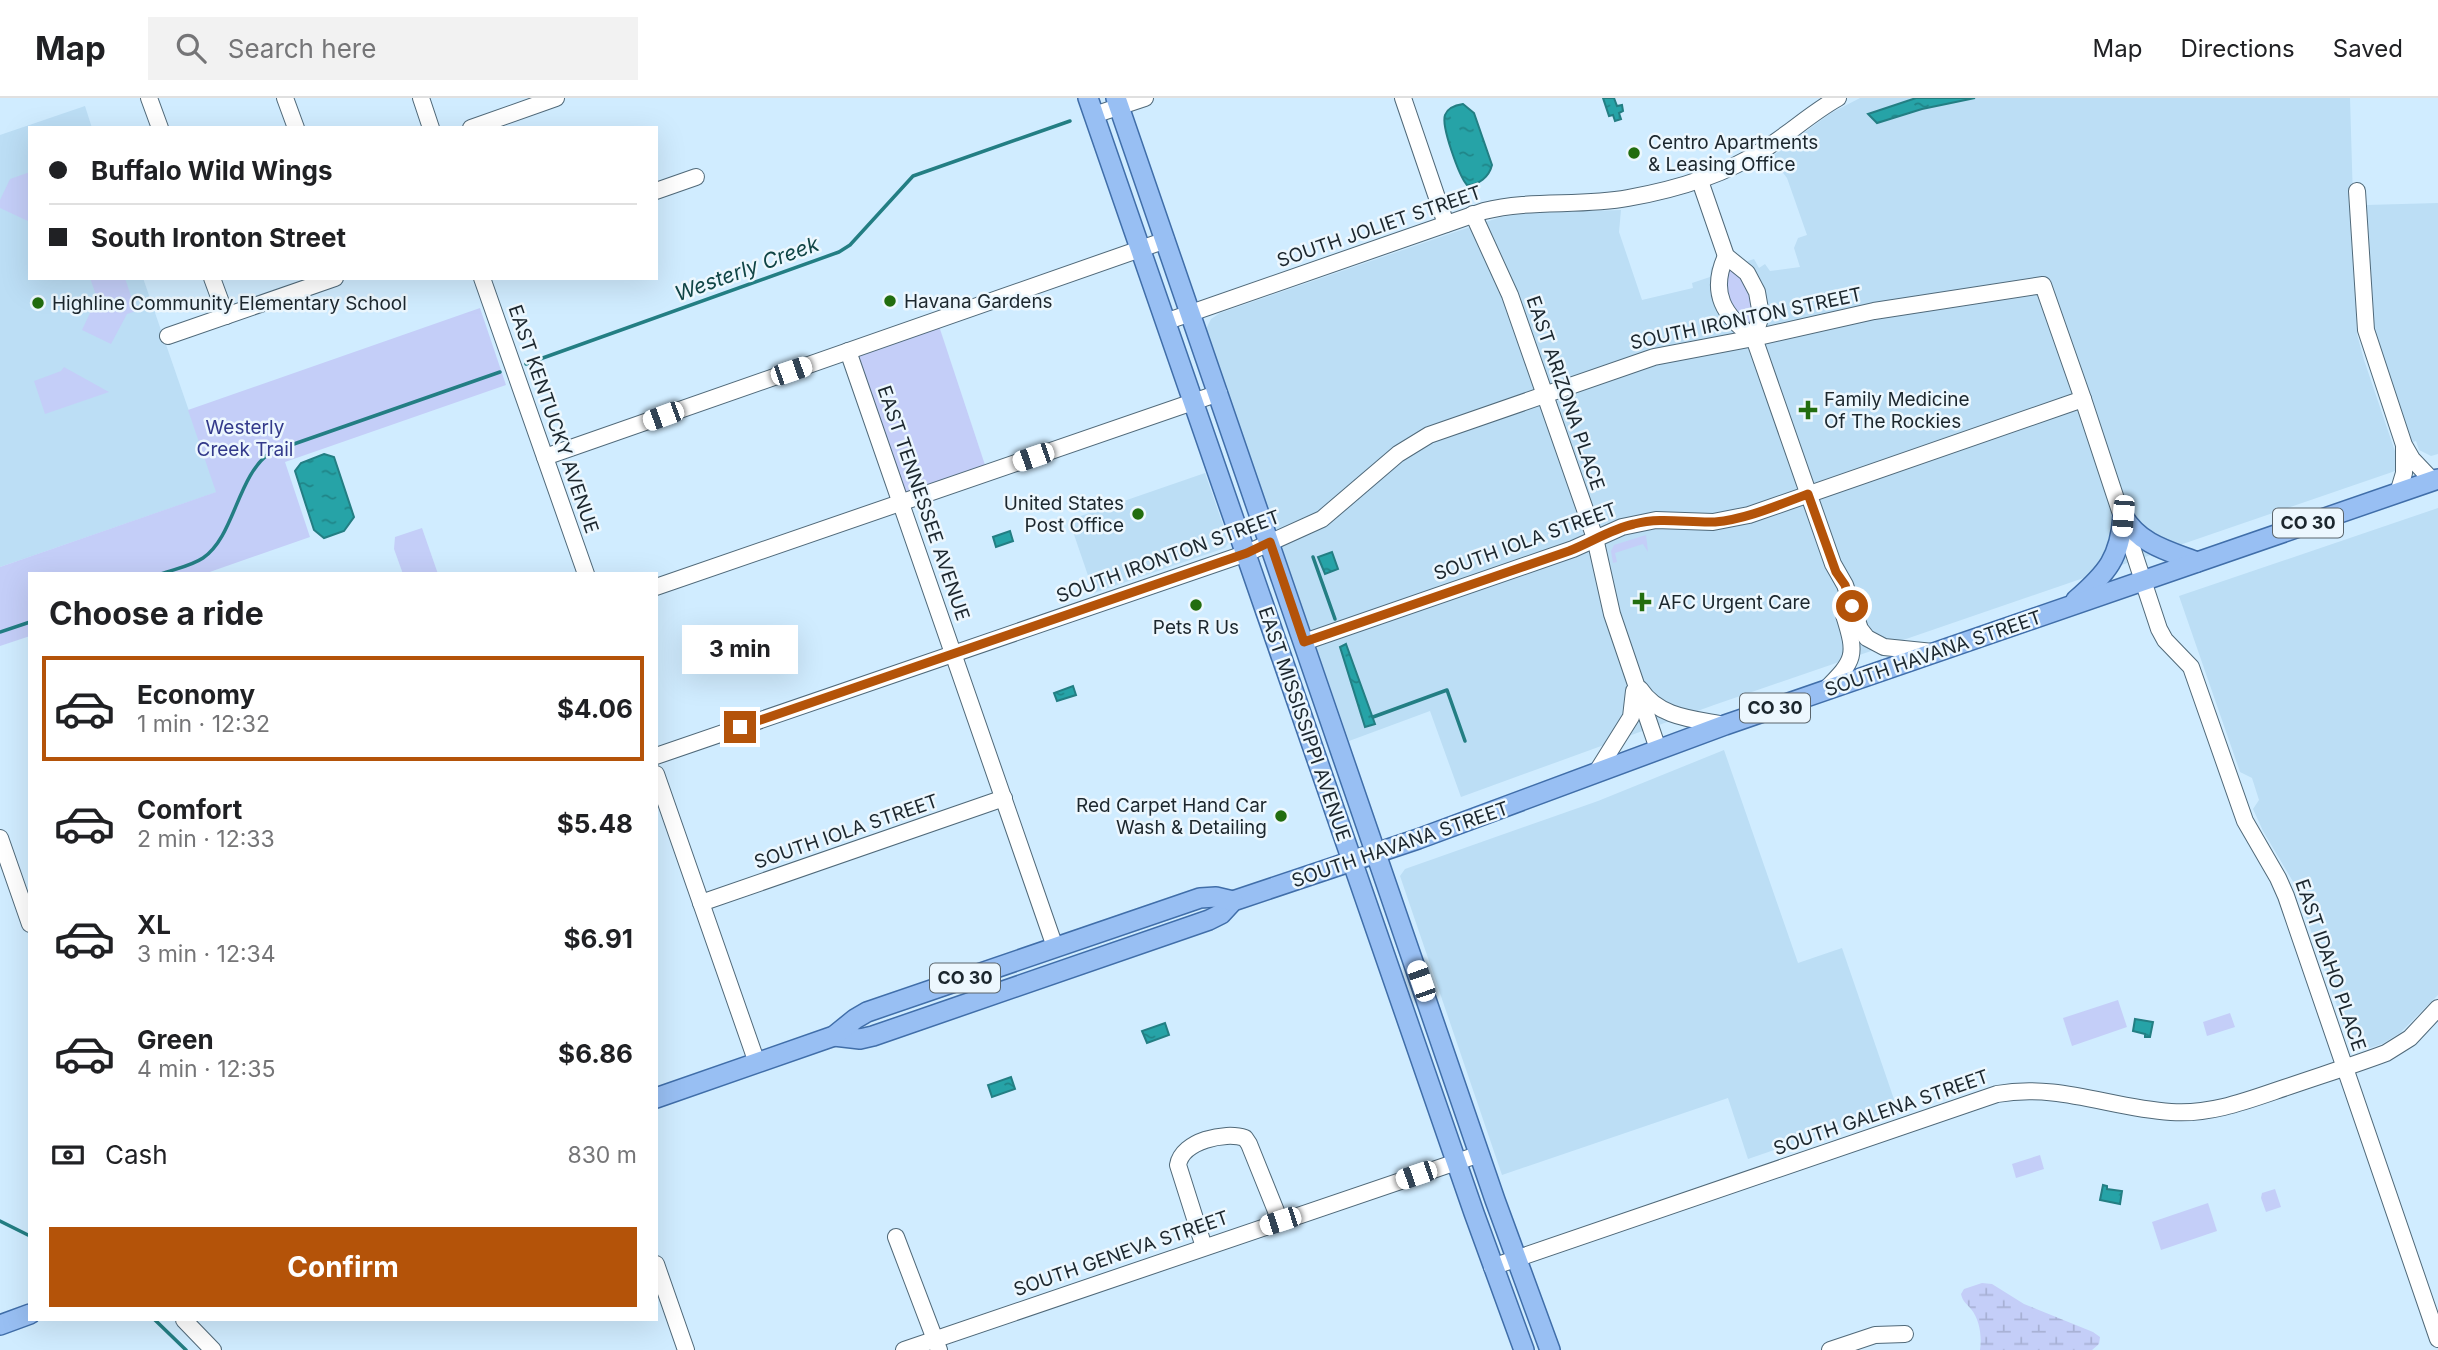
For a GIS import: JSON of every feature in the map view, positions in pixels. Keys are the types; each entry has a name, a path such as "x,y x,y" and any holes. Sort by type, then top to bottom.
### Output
{"main road":[{"name":"EAST MISSISSIPPI AVENUE","path":"1118,102 1479,1154 1550,1350"},
{"name":"EAST MISSISSIPPI AVENUE","path":"1091,107 1492,1266 1524,1350"},
{"name":"SOUTH HAVANA STREET","path":"834,1035 867,1038 1039,980 1209,920 1222,913 1233,901 1377,854 1658,749 1933,652 2435,480"},
{"path":"2123,516 2133,531 2148,543 2197,562"},
{"path":"2071,605 2103,575 2116,556 2123,516"},
{"name":"SOUTH HAVANA STREET","path":"658,1097 834,1035 867,1012 1101,930 1200,898 1216,897 1233,901"},
{"path":"1077,966 1084,949 1101,930"},
{"path":"1039,980 1053,960 1055,947"},
{"path":"926,1018 944,985"},
{"path":"0,1325 28,1315"}],"street":[{"path":"149,98 159,126"},
{"path":"285,98 295,126"},
{"path":"421,98 430,126"},
{"path":"477,126 556,98"},
{"path":"1091,107 1145,98"},
{"path":"1403,98 1446,224"},
{"name":"SOUTH JOLIET STREET","path":"1166,322 1473,214 1518,205 1619,200 1650,194 1699,178 1754,155 1838,98"},
{"path":"658,190 696,177"},
{"path":"1699,178 1726,257 1747,273 1757,292 1761,315 1754,338"},
{"path":"2357,191 2366,330 2404,445 2412,459 2435,480"},
{"name":"EAST ARIZONA PLACE","path":"1473,214 1510,295 1595,538 1607,597 1658,749"},
{"path":"545,457 1166,240"},
{"path":"1726,257 1718,280 1724,308 1732,320 1754,338 1836,572 1845,585 1860,629 1867,638 1884,647 1933,652"},
{"path":"213,280 226,316"},
{"path":"168,336 329,280"},
{"name":"EAST KENTUCKY AVENUE","path":"483,280 585,572"},
{"name":"SOUTH IRONTON STREET","path":"658,756 1247,553 1328,515 1391,460 1421,439 1544,394 1654,357 1874,311 2043,285"},
{"name":"EAST IDAHO PLACE","path":"2043,285 2162,636 2191,667 2245,821 2286,896 2438,1339"},
{"name":"EAST TENNESSEE AVENUE","path":"848,351 1055,947"},
{"path":"658,586 1219,393"},
{"name":"SOUTH IOLA STREET","path":"1304,642 1569,551 1622,527 1649,521 1704,522 1741,517 2083,399"},
{"path":"2398,493 2404,473 2404,445"},
{"path":"1825,690 1845,668 1853,649 1836,590 1836,572"},
{"path":"1633,678 1647,698 1661,709 1684,717 1725,725"},
{"path":"1596,773 1631,717 1634,705 1633,678"},
{"path":"658,780 757,1063"},
{"name":"SOUTH IOLA STREET","path":"701,904 1004,798"},
{"path":"0,838 28,918"},
{"name":"SOUTH GALENA STREET","path":"1492,1266 1997,1094 2027,1090 2055,1091 2160,1111 2199,1112 2236,1104 2345,1068 2401,1044 2438,1008"},
{"path":"1204,1247 1178,1165 1180,1155 1210,1139 1227,1135 1245,1138 1280,1221"},
{"name":"SOUTH GENEVA STREET","path":"904,1350 937,1345 1204,1247 1479,1154"},
{"path":"896,1237 937,1345"},
{"path":"658,1270 686,1350"},
{"path":"185,1321 213,1350"},
{"path":"1830,1350 1875,1335 1905,1334"}],"shaded area":[{"path":"1860,98 2350,98 2357,334 2401,469 1714,705 1461,797 1430,711 1349,741 1207,337 1207,327 1211,319 1220,313 1455,232 1501,217 1528,213 1621,210 1619,232 1642,300 1693,288 1692,283 1710,277 1711,268 1718,260 1737,255 1745,262 1754,259 1759,268 1765,264 1770,271 1800,267 1794,248 1798,238 1807,235 1787,178 1771,157 1831,113"},
{"path":"85,106 91,126 28,126 28,280 144,280 217,492 0,567 0,135"},
{"path":"2438,203 2438,454 2431,456 2419,450 2416,441 2404,445 2370,313 2366,205"},
{"path":"1205,473 1229,542 1225,548 1094,593 1069,520"},
{"path":"2438,508 2438,995 2400,1033 2382,1044 2364,1050 2351,1046 2295,885 2253,809 2259,800 2252,778 2240,772 2179,596"},
{"path":"1724,750 1798,963 1842,948 1897,1108 1748,1159 1728,1098 1502,1175 1400,876 1405,869 1598,801"}],"green space":[{"path":"28,173 28,221 0,208 0,200 10,179"},
{"path":"1735,262 1747,273 1759,325 1742,330 1718,280"},
{"path":"91,280 126,280 136,311 127,314 111,344 82,330 97,298"},
{"name":"Westerly Creek Trail","path":"480,308 506,385 285,462 310,537 210,572 28,572 28,637 0,646 0,567 216,492 188,410"},
{"path":"939,326 986,468 904,496 855,356"},
{"path":"64,367 109,392 45,414 34,381 61,371"},
{"path":"422,528 437,572 402,572 394,549 395,537"},
{"path":"1646,535 1648,552 1643,544 1615,553 1617,562 1613,563 1611,551 1614,545"},
{"path":"2118,1000 2127,1027 2072,1046 2063,1018"},
{"path":"2230,1013 2235,1027 2207,1036 2203,1022"},
{"path":"2040,1155 2044,1169 2016,1178 2012,1164"},
{"path":"2275,1189 2281,1207 2266,1212 2262,1193"},
{"path":"2208,1203 2217,1231 2161,1250 2152,1222"},
{"path":"1982,1283 1992,1284 2024,1304 2093,1332 2100,1337 2099,1344 2092,1350 1980,1350 1978,1323 1961,1294 1964,1289"}],"water":[{"path":"1603,98 1614,98 1617,106 1622,105 1623,111 1619,113 1621,119 1615,121 1613,115 1609,116"},
{"path":"1916,98 1975,98 1922,109 1877,123 1868,114"},
{"path":"1463,104 1474,113 1492,165 1483,180 1467,185 1451,151 1444,121 1448,110"},
{"path":"324,454 334,457 354,517 344,531 324,538 314,530 295,471 301,463"},
{"path":"1010,531 1013,541 996,547 993,537"},
{"path":"1332,552 1338,569 1325,574 1318,557"},
{"path":"1346,644 1375,724 1365,727 1340,647"},
{"path":"1073,686 1076,695 1057,701 1054,693"},
{"path":"2135,1019 2153,1022 2150,1037 2133,1031"},
{"path":"1165,1023 1169,1035 1147,1043 1142,1031"},
{"path":"1011,1077 1015,1089 992,1097 988,1085"},
{"path":"2103,1185 2107,1186 2107,1189 2122,1191 2120,1204 2100,1200"}],"waterway":[{"name":"Westerly Creek","path":"526,364 839,252 850,245 913,176 1070,121"},
{"name":"Westerly Creek","path":"167,572 198,561 214,548 251,475 271,452 500,372"},
{"path":"1313,557 1335,619"},
{"name":"Westerly Creek","path":"0,632 28,623"},
{"path":"1373,717 1447,690 1465,741"},
{"path":"0,1221 28,1235"},
{"path":"156,1321 186,1350"}],"place":[{"name":"Centro Apartments & Leasing Office","path":"1634,153"},
{"name":"Havana Gardens","path":"890,301"},
{"name":"Highline Community Elementary School","path":"38,303"},
{"name":"Family Medicine Of The Rockies","path":"1808,410"},
{"name":"United States Post Office","path":"1138,514"},
{"name":"AFC Urgent Care","path":"1642,602"},
{"name":"Pets R Us","path":"1196,605"},
{"name":"Red Carpet Hand Car Wash & Detailing","path":"1281,816"}],"route":[{"path":"740,727 1247,553 1270,542 1304,642 1569,551 1604,534 1634,524 1656,520 1728,520 1808,494 1836,572 1845,585 1852,606"}]}
